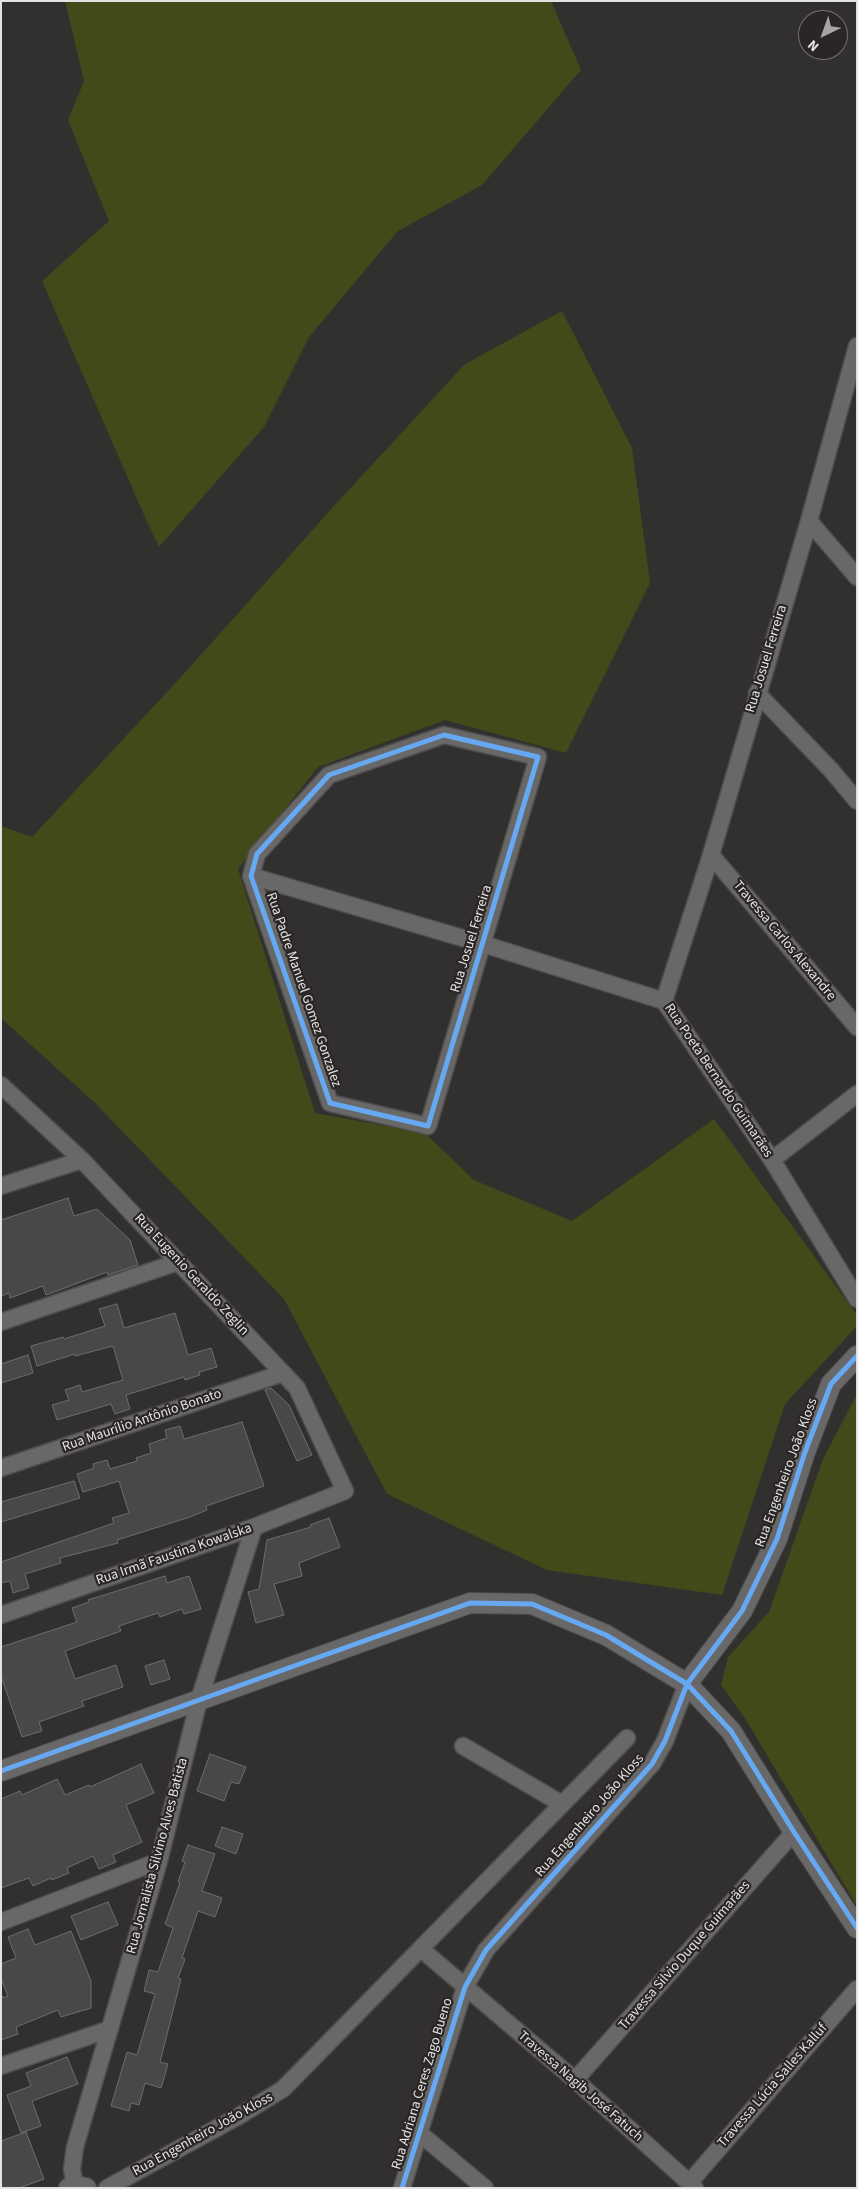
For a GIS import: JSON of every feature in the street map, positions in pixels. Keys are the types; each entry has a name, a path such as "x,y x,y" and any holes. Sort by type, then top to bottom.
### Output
{"street":[{"name":"Rua Josuel Ferreira","path":"664,1001 711,855 809,521 857,346"},
{"path":"809,521 857,577"},
{"path":"757,693 831,770 857,801"},
{"name":"Rua Josuel Ferreira","path":"251,876 256,854 329,775 444,735 538,757 428,1126"},
{"name":"Travessa Carlos Alexandre","path":"711,855 857,1027"},
{"name":"Rua Poeta Bernardo Guimarães","path":"251,876 482,944 664,1001 772,1160 857,1298"},
{"name":"Rua Padre Manuel Gomez Gonzalez","path":"251,876 330,1103 428,1126"},
{"name":"Rua Eugenio Geraldo Zeglin","path":"1,1085 82,1160 297,1388 345,1491"},
{"path":"772,1160 857,1094"},
{"path":"1,1186 82,1160"},
{"path":"1,1322 178,1262"},
{"name":"Rua Engenheiro João Kloss","path":"465,1987 486,1950 652,1764 665,1741 687,1684 742,1611 777,1539 805,1452 831,1384 857,1356"},
{"name":"Rua Maurílio Antônio Bonato","path":"1,1468 283,1374"},
{"name":"Rua Irmã Faustina Kowalska","path":"1,1615 254,1527 345,1491"},
{"name":"Rua Jornalista Silvino Alves Batista","path":"77,2187 72,2170 75,2147 159,1861 199,1700 254,1527"},
{"path":"1,1771 470,1603 532,1604 606,1635 687,1684 731,1732 857,1928"},
{"name":"Rua Engenheiro João Kloss","path":"107,2188 239,2116 284,2089 626,1738"},
{"path":"463,1746 562,1804"},
{"name":"Travessa Silvio Duque Guimarães","path":"575,2080 794,1832"},
{"path":"1,1922 159,1861"},
{"path":"421,1949 465,1987"},
{"name":"Travessa Nagib José Fatuch","path":"465,1987 575,2080 692,2185"},
{"name":"Rua Adriana Ceres Zago Bueno","path":"402,2188 465,1987"},
{"name":"Travessa Lúcia Salles Kalluf","path":"692,2185 857,1989"},
{"path":"1,2066 110,2029"},
{"path":"418,2132 485,2188"}],"green space":[{"path":"65,1 551,1 581,70 482,185 398,231 309,337 264,427 159,547 42,281 109,221 68,120 84,81"},
{"path":"562,311 632,448 650,583 566,753 445,720 318,767 238,869 315,1113 425,1133 474,1180 572,1221 714,1119 857,1315 857,1326 785,1404 722,1595 547,1570 387,1494 284,1299 96,1104 1,1018 1,826 32,837 181,677 334,506 465,364"},
{"path":"857,1394 857,1906 746,1720 721,1685 728,1657 769,1612 823,1459"}],"building":[{"path":"68,1198 74,1216 97,1209 130,1240 138,1265 108,1275 107,1272 46,1295 43,1286 10,1298 9,1293 1,1296 1,1220"},
{"path":"117,1304 124,1328 175,1313 188,1355 211,1348 217,1367 199,1372 200,1375 185,1380 184,1377 126,1395 130,1409 115,1414 111,1404 57,1420 52,1405 69,1400 65,1390 80,1385 82,1392 123,1380 113,1346 75,1356 75,1354 37,1366 31,1346 63,1337 64,1339 105,1326 99,1309"},
{"path":"28,1355 33,1373 1,1383 1,1364"},
{"path":"271,1388 289,1405 312,1455 297,1461 265,1390"},
{"path":"242,1422 264,1486 206,1506 207,1510 190,1517 117,1540 118,1543 60,1558 61,1563 25,1574 29,1588 13,1593 10,1581 1,1583 1,1562 114,1523 112,1518 129,1513 119,1481 83,1492 77,1474 94,1468 93,1464 107,1460 110,1469 137,1461 136,1458 151,1453 149,1444 167,1438 165,1430 180,1426 184,1439"},
{"path":"74,1481 80,1498 1,1522 1,1502"},
{"path":"329,1518 340,1547 299,1563 302,1576 274,1584 284,1615 256,1623 248,1592 259,1589 267,1540 311,1527 310,1525"},
{"path":"165,1576 167,1583 189,1576 201,1609 184,1614 182,1609 160,1617 158,1613 119,1626 121,1631 65,1651 75,1679 116,1665 123,1687 82,1701 84,1706 39,1722 42,1731 22,1737 1,1676 1,1647 77,1622 72,1608 89,1602 88,1600"},
{"path":"164,1660 170,1679 151,1685 145,1666"},
{"path":"210,1754 246,1767 239,1784 231,1782 224,1801 197,1791"},
{"path":"141,1764 154,1793 126,1805 142,1842 113,1855 116,1862 99,1869 93,1856 67,1868 69,1873 52,1880 51,1878 33,1886 29,1878 1,1888 1,1799 20,1791 22,1795 57,1779 65,1795 89,1785 90,1787"},
{"path":"222,1827 243,1834 236,1854 215,1846"},
{"path":"188,1845 215,1854 202,1891 222,1898 215,1917 198,1911 182,1958 185,1959 178,1978 181,1979 160,2062 168,2064 161,2088 145,2083 139,2105 131,2103 129,2111 111,2106 127,2052 137,2055 155,1994 144,1991 149,1970 158,1972 173,1928 165,1924 180,1883 178,1882 185,1862 182,1861"},
{"path":"108,1902 118,1925 81,1940 71,1916"},
{"path":"28,1929 35,1945 71,1931 91,1981 91,2008 61,2017 58,2010 16,2027 18,2034 1,2040 1,1994 3,1998 8,1996 1,1979 1,1964 16,1958 8,1937"},
{"path":"67,2057 78,2084 32,2101 41,2126 21,2133 7,2095 31,2086 26,2073"},
{"path":"26,2132 44,2179 19,2188 1,2188 1,2141"}],"cycle path":[{"path":"444,735 538,757 428,1126 330,1103 251,876 257,854 329,775 444,735"},
{"path":"402,2188 465,1987 486,1950 652,1764 665,1741 687,1684 742,1611 777,1539 805,1452 831,1384 857,1356"},
{"path":"1,1771 470,1603 532,1604 606,1635 687,1684 731,1731 857,1928"}]}
